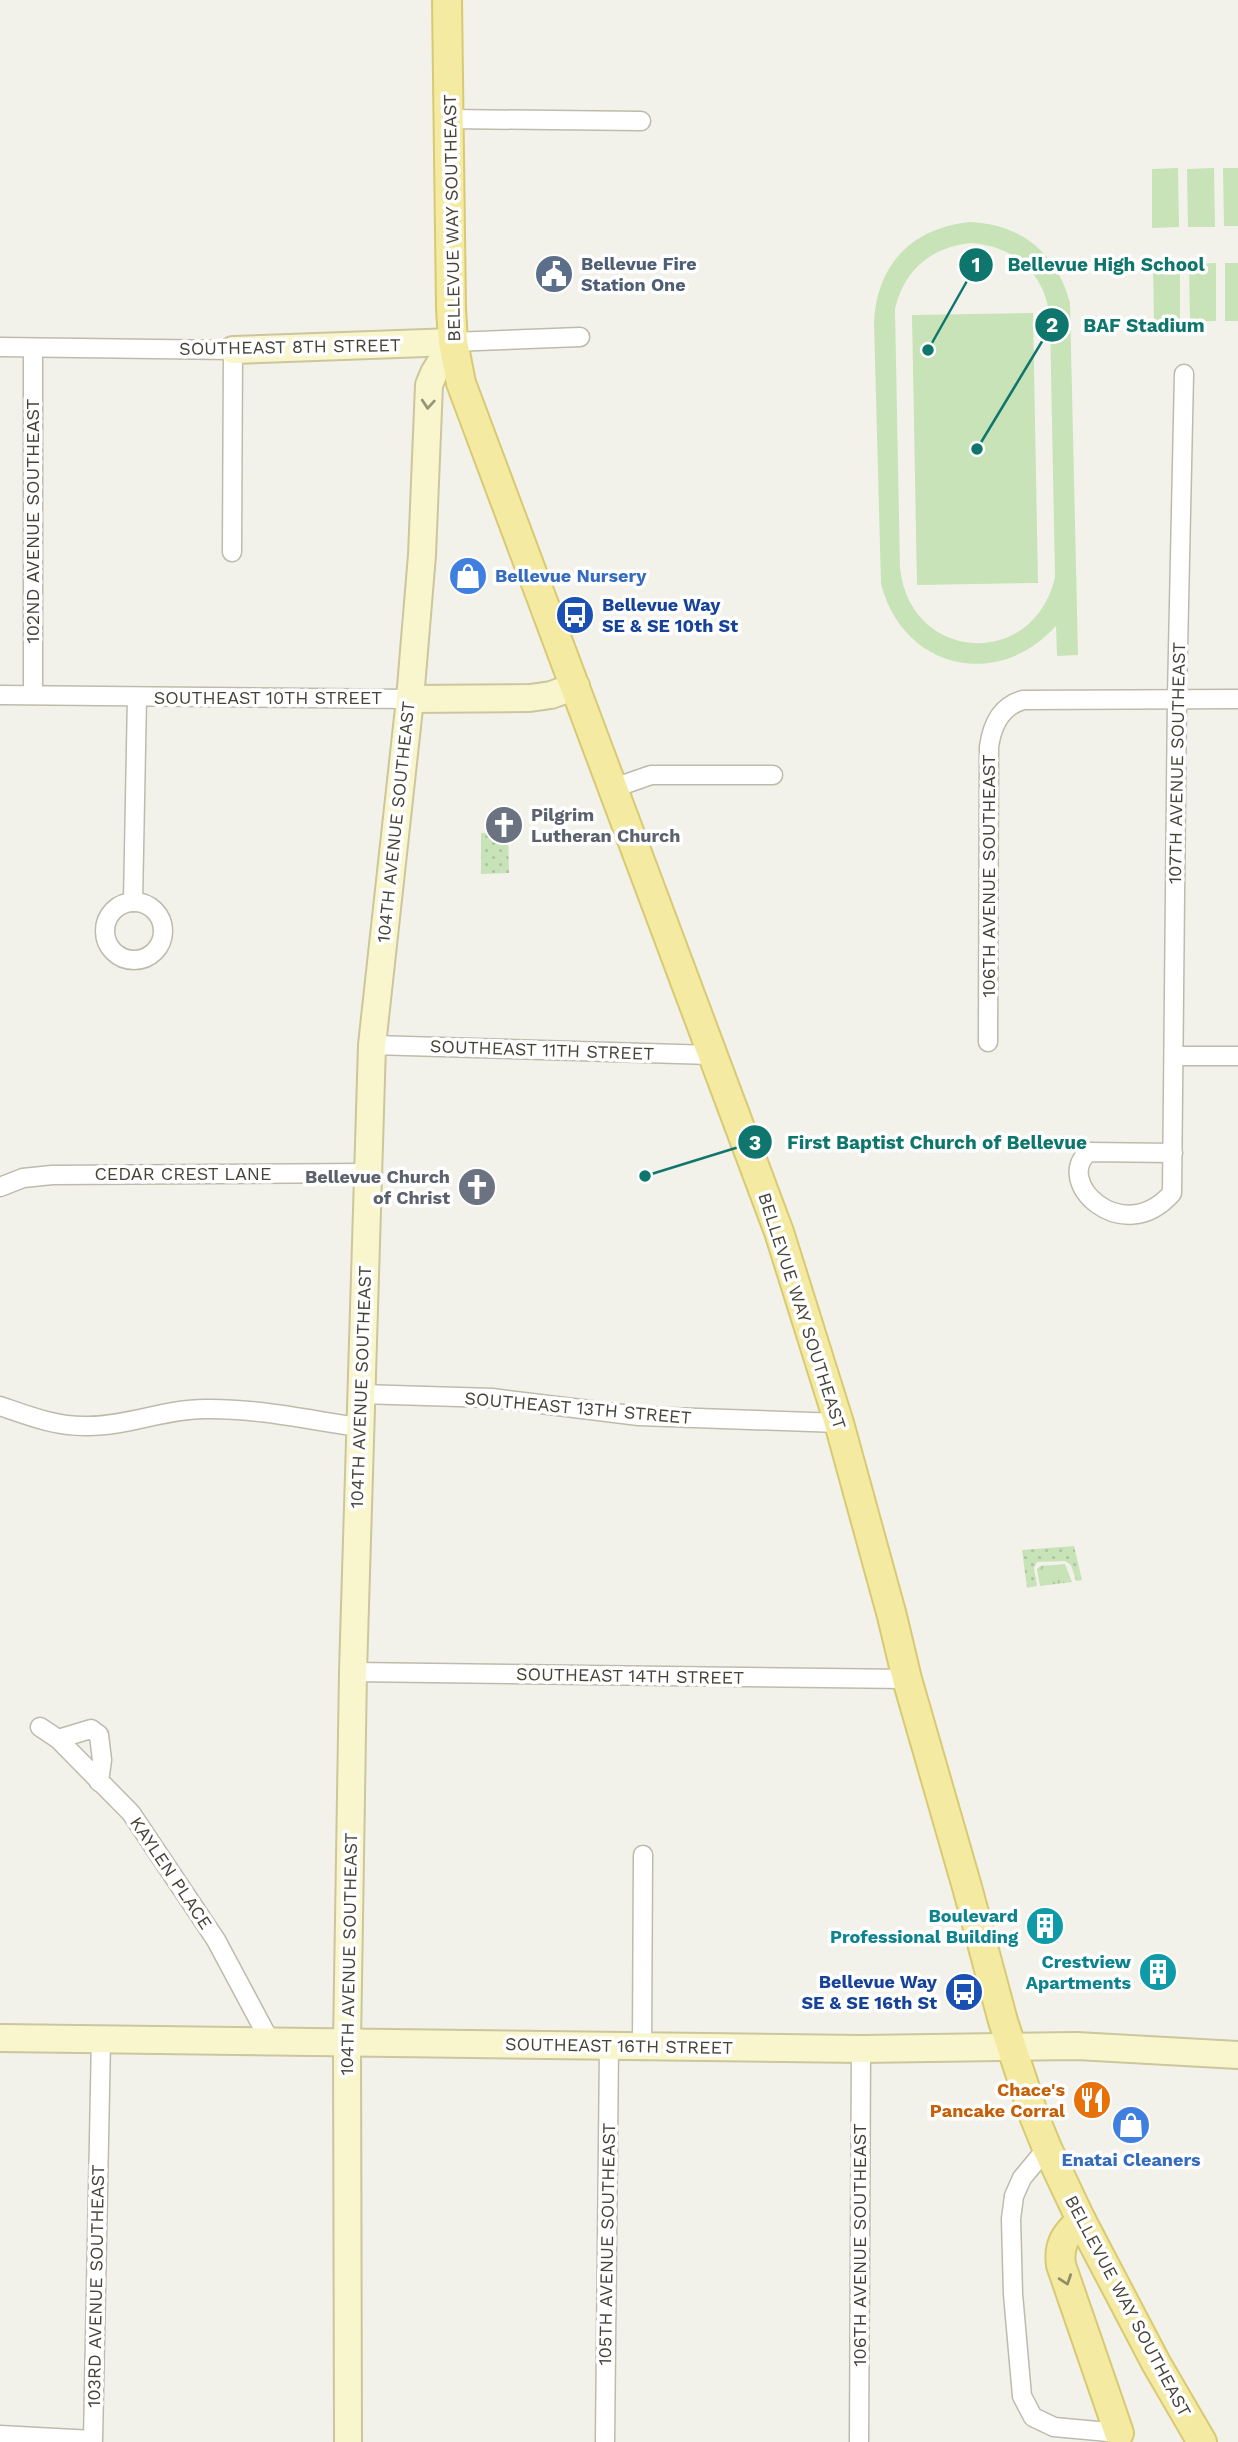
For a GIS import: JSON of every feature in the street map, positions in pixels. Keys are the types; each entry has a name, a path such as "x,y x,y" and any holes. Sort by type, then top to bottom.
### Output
{"main road":[{"name":"BELLEVUE WAY SOUTHEAST","path":"447,0 451,308 453,342 461,383 779,1232 839,1423 892,1616 906,1679 1011,2048 1047,2148 1081,2220 1156,2363 1202,2442"},
{"path":"1081,2220 1065,2236 1059,2252 1060,2265 1121,2438"}],"street":[{"path":"449,119 642,121"},
{"name":"SOUTHEAST 8TH STREET","path":"0,347 233,350 580,337"},
{"name":"104TH AVENUE SOUTHEAST","path":"348,2442 347,2043 353,1672 372,1045 410,699 422,555 429,385 453,342"},
{"name":"102ND AVENUE SOUTHEAST","path":"33,348 33,695"},
{"path":"232,552 233,350"},
{"name":"107TH AVENUE SOUTHEAST","path":"1173,1153 1089,1152 1083,1156 1080,1163 1084,1190 1091,1201 1103,1209 1118,1214 1138,1215 1153,1211 1172,1193 1173,1153 1174,1056 1177,698 1184,374"},
{"name":"SOUTHEAST 10TH STREET","path":"0,695 530,698 551,695 576,686"},
{"path":"133,902 137,697"},
{"path":"1177,698 1238,699"},
{"name":"106TH AVENUE SOUTHEAST","path":"988,1042 989,747 990,735 1002,713 1007,706 1023,700 1177,698"},
{"path":"611,789 652,775 773,775"},
{"name":"SOUTHEAST 11TH STREET","path":"372,1045 712,1055"},
{"path":"1174,1056 1238,1056"},
{"name":"CEDAR CREST LANE","path":"0,1187 23,1178 52,1175 367,1173"},
{"name":"SOUTHEAST 13TH STREET","path":"360,1394 492,1398 639,1416 839,1423"},
{"path":"0,1406 43,1421 68,1426 113,1424 178,1410 225,1409 359,1427"},
{"name":"SOUTHEAST 14TH STREET","path":"353,1672 906,1679"},
{"name":"KAYLEN PLACE","path":"40,1727 58,1739 131,1813 216,1940 271,2043"},
{"path":"58,1739 91,1729 99,1735 102,1760 99,1782"},
{"path":"642,2046 643,1855"},
{"name":"SOUTHEAST 16TH STREET","path":"0,2038 861,2049 1085,2046 1238,2055"},
{"name":"103RD AVENUE SOUTHEAST","path":"0,2435 93,2440 101,2039"},
{"name":"105TH AVENUE SOUTHEAST","path":"605,2442 609,2046"},
{"name":"106TH AVENUE SOUTHEAST","path":"859,2442 861,2049"},
{"path":"1047,2148 1022,2178 1014,2196 1011,2219 1013,2294 1022,2396 1033,2417 1054,2427 1121,2438"}],"green space":[{"path":"1178,168 1179,227 1152,228 1152,169"},
{"path":"1214,168 1215,227 1188,227 1187,169"},
{"path":"1223,168 1238,168 1238,226 1224,226"},
{"path":"970,222 988,224 1021,235 1046,256 1064,285 1070,303 1078,655 1057,656 1056,626 1032,646 1007,659 981,664 955,661 930,652 909,636 892,613 881,584 874,322 877,301 890,266 901,252 931,232","holes":["957,245 987,245 1014,256 1026,265 1035,276 1047,303 1050,319 1055,577 1043,607 1023,628 999,640 973,643 948,637 925,623 909,599 900,568 895,309 899,295 912,272 932,255"]},
{"path":"1216,263 1216,321 1190,322 1189,264"},
{"path":"1225,263 1238,263 1238,321 1225,321"},
{"path":"1153,264 1180,264 1180,322 1154,322"},
{"path":"1033,313 1038,583 917,585 912,315"},
{"path":"508,832 509,873 481,874 481,833"},
{"path":"1074,1546 1082,1580 1076,1581 1071,1565 1065,1561 1037,1562 1034,1568 1037,1586 1027,1588 1022,1550"},
{"path":"1065,1564 1072,1582 1040,1586 1037,1570 1040,1566"}],"place":[{"name":"Bellevue Fire Station One","path":"554,274"},
{"name":"Bellevue High School","path":"928,350"},
{"name":"BAF Stadium","path":"977,449"},
{"name":"Bellevue Nursery","path":"468,576"},
{"name":"Bellevue Way SE & SE 10th St","path":"575,615"},
{"name":"Pilgrim Lutheran Church","path":"504,825"},
{"name":"First Baptist Church of Bellevue","path":"645,1176"},
{"name":"Bellevue Church of Christ","path":"477,1187"},
{"name":"Boulevard Professional Building","path":"1045,1926"},
{"name":"Crestview Apartments","path":"1158,1972"},
{"name":"Bellevue Way SE & SE 16th St","path":"964,1992"},
{"name":"Chace's Pancake Corral","path":"1092,2100"},
{"name":"Enatai Cleaners","path":"1131,2125"}]}
